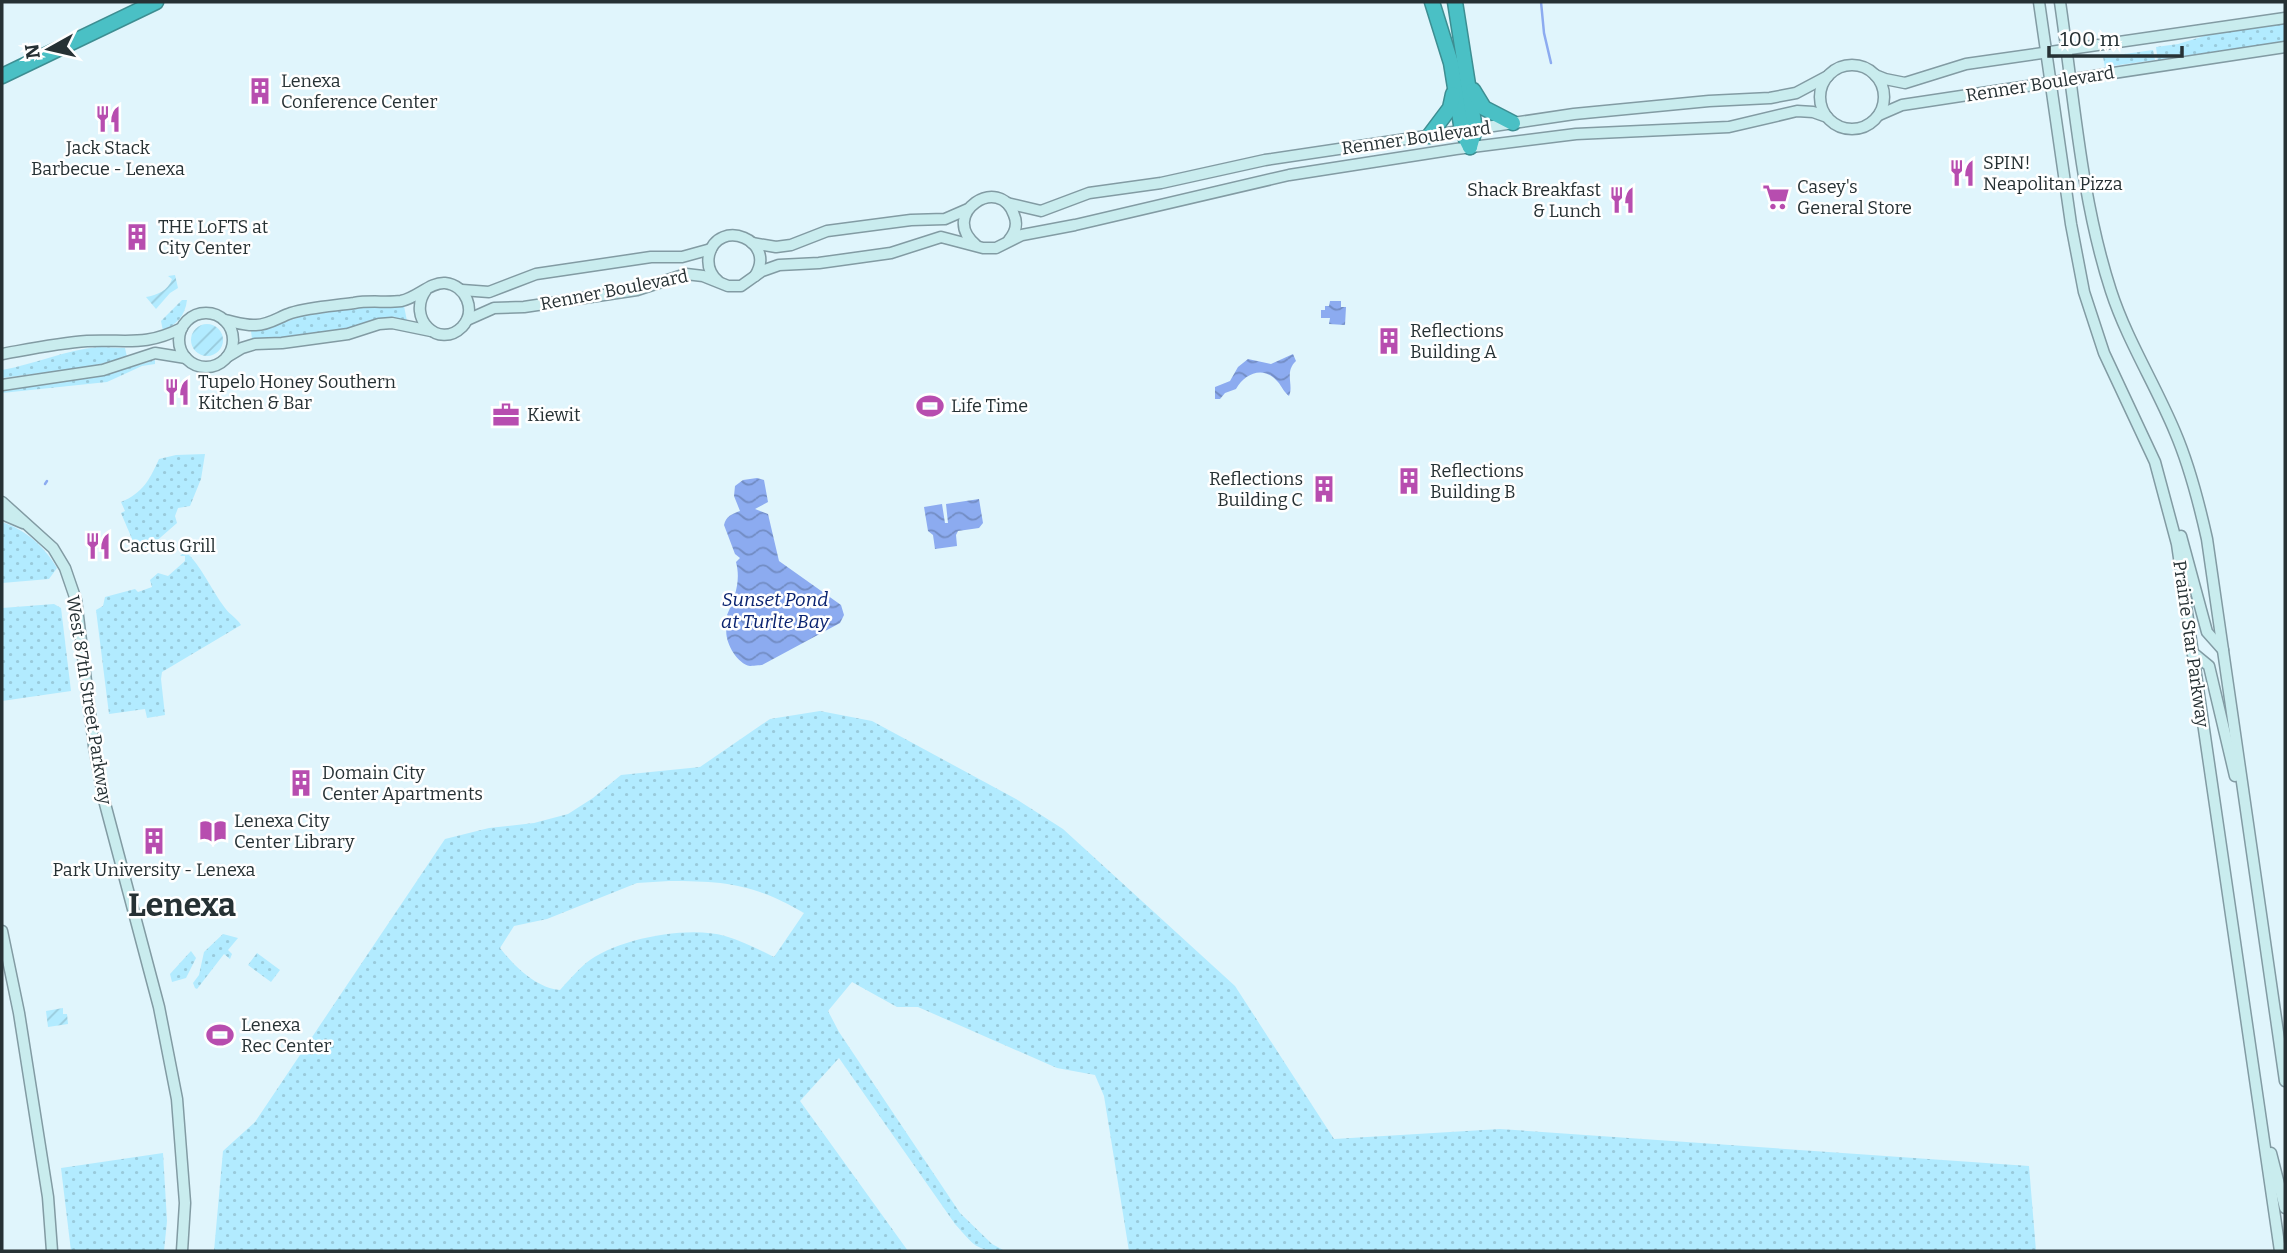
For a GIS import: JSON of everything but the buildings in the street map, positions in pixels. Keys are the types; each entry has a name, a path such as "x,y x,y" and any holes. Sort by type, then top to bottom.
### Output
{"highway":[{"path":"2,76 156,2"},
{"path":"1432,2 1460,81 1485,108 1513,123"},
{"path":"1455,2 1460,81 1470,147"},
{"path":"1429,136 1450,108 1460,81"}],"main road":[{"name":"Prairie Star Parkway","path":"2039,2 2071,224 2084,292 2104,353 2147,443 2177,544 2280,1251"},
{"name":"Prairie Star Parkway","path":"2060,2 2097,244 2124,325 2175,431 2193,481 2207,539 2285,1081"},
{"name":"Renner Boulevard","path":"1875,75 1905,83 1961,65 2285,18"},
{"name":"Renner Boulevard","path":"1879,114 1902,105 2285,47"},
{"path":"1847,65 1862,67 1875,75 1884,95 1879,114 1870,124 1850,130 1837,126 1827,117 1820,97 1821,89 1833,71 1847,65"},
{"name":"Renner Boulevard","path":"1007,203 1031,209 1048,209 1089,193 1161,183 1265,160 1574,114 1770,98 1796,93 1828,76"},
{"name":"Renner Boulevard","path":"1007,242 1023,235 1289,175 1470,147 1576,134 1729,127 1797,111 1813,112 1827,117"},
{"path":"988,197 995,197 1007,203 1016,221 1013,235 1007,242 990,249 941,237 891,253 779,265 762,271 741,286 721,284 709,268 711,249 718,240 730,236 741,236 752,243 783,246 827,231 911,220 945,219 988,197"},
{"path":"968,209 964,227 976,245"},
{"path":"752,243 760,263 753,279"},
{"name":"Renner Boulevard","path":"462,290 489,292 536,274 651,257 682,257 711,249"},
{"name":"Renner Boulevard","path":"467,320 494,308 524,307 636,290 679,275 693,274 721,284"},
{"path":"224,320 232,335 231,350 227,356 221,362 207,367 192,363 186,358 180,344 182,328 187,321 201,313 209,313 224,320 260,325 299,311 370,301 402,301 440,283 448,283 462,290 469,304 467,320 456,331 448,334 392,323 379,324 348,334 255,344 227,356"},
{"path":"426,290 419,304 419,312 426,327 432,331"},
{"path":"2,354 89,341 144,341 160,338 182,328"},
{"path":"2,384 94,372 155,353 186,358"},
{"path":"2164,494 2184,546 2207,632 2224,650"},
{"path":"2,496 22,519"},
{"name":"West 87th Street Parkway","path":"2,502 32,527 58,556 67,572 76,600 94,746 106,811 159,1007 177,1100 185,1203 182,1251"},
{"path":"2,514 32,527"},
{"path":"2192,652 2209,666 2251,844"},
{"path":"2,931 19,1013 48,1198 52,1251"},
{"path":"2257,1096 2285,1208"}],"shaded area":[{"path":"2285,23 2285,43 2158,62 2156,47 2178,44 2211,34"},
{"path":"2153,50 2155,60 2105,67 2103,57"},
{"path":"175,275 178,288 156,309 146,297 165,289 172,279 168,276"},
{"path":"182,300 187,300 182,315 163,331 161,321"},
{"path":"371,306 404,306 407,321 279,339 252,339 251,331 303,316"},
{"path":"207,324 218,329 223,340 218,351 207,356 196,351 191,340 196,329"},
{"path":"99,347 125,348 127,357 89,367 2,378 2,370"},
{"path":"155,360 155,364 142,366 107,382 2,393 2,390 98,377"},
{"path":"205,454 201,479 190,506 178,508 175,516 177,523 138,553 121,513 125,511 121,502 145,485 159,459 176,455"},
{"path":"2,522 27,534 46,552 57,568 49,579 2,583"},
{"path":"185,551 225,608 241,625 162,672 165,715 147,718 145,709 109,714 96,610 103,606 105,597 152,587 150,580 158,573 168,576 185,561 185,556 180,556"},
{"path":"54,604 61,608 71,691 2,701 2,608"},
{"path":"820,711 872,721 1016,799 1063,829 1235,986 1334,1139 1500,1129 2029,1166 2036,1251 1129,1251 1104,1096 1095,1075 1057,1068 918,1007 897,1007 852,982 828,1011 839,1032 960,1213 992,1244 1005,1251 981,1248 955,1224 839,1058 800,1101 908,1251 214,1251 223,1151 255,1122 445,839 568,814 621,775 700,767 770,719","holes":["637,883 723,883 754,890 804,913 774,957 738,940 710,933 652,936 599,954 586,963 560,990 534,981 500,948 514,926 547,919"]},
{"path":"223,934 238,938 228,950 232,954 230,959 224,954 197,989 193,983 199,975 204,952"},
{"path":"191,951 196,958 186,978 172,982 170,974"},
{"path":"257,953 280,970 271,982 248,965"},
{"path":"63,1008 68,1024 48,1027 46,1011"},
{"path":"163,1153 167,1221 164,1251 71,1251 61,1168"}],"water":[{"path":"1330,301 1341,301 1341,307 1346,307 1345,325 1329,324 1330,318 1321,318 1321,310 1329,306"},
{"path":"1293,354 1296,361 1290,374 1289,396 1273,377 1255,373 1244,379 1236,389 1225,393 1220,399 1215,399 1215,387 1230,381 1238,367 1248,359 1271,364"},
{"name":"Sunset Pond at Turlte Bay","path":"743,480 764,480 768,502 755,509 768,514 779,561 841,605 844,615 840,623 762,665 750,666 739,659 727,639 727,625 730,620 727,615 736,589 736,562 740,558 735,554 724,525 728,517 740,511 734,496 735,486"},
{"path":"979,499 983,523 979,528 958,531 957,546 935,549 933,535 928,531 924,507 942,504 945,523 948,523 946,504"}],"waterway":[{"path":"1541,2 1551,63"}],"place":[{"name":"Lenexa Conference Center","path":"260,91"},
{"name":"Jack Stack Barbecue - Lenexa","path":"108,119"},
{"name":"SPIN! Neapolitan Pizza","path":"1962,173"},
{"name":"Casey's General Store","path":"1776,197"},
{"name":"Shack Breakfast & Lunch","path":"1622,200"},
{"name":"THE LoFTS at City Center","path":"137,237"},
{"name":"Reflections Building A","path":"1389,341"},
{"name":"Tupelo Honey Southern Kitchen & Bar","path":"177,392"},
{"name":"Life Time","path":"930,406"},
{"name":"Kiewit","path":"506,415"},
{"name":"Reflections Building B","path":"1409,481"},
{"name":"Reflections Building C","path":"1324,489"},
{"name":"Cactus Grill","path":"98,546"},
{"name":"Domain City Center Apartments","path":"301,783"},
{"name":"Lenexa City Center Library","path":"213,831"},
{"name":"Park University - Lenexa","path":"154,841"},
{"name":"Lenexa Rec Center","path":"220,1035"}],"district":[{"name":"Lenexa","path":"182,905"}]}
